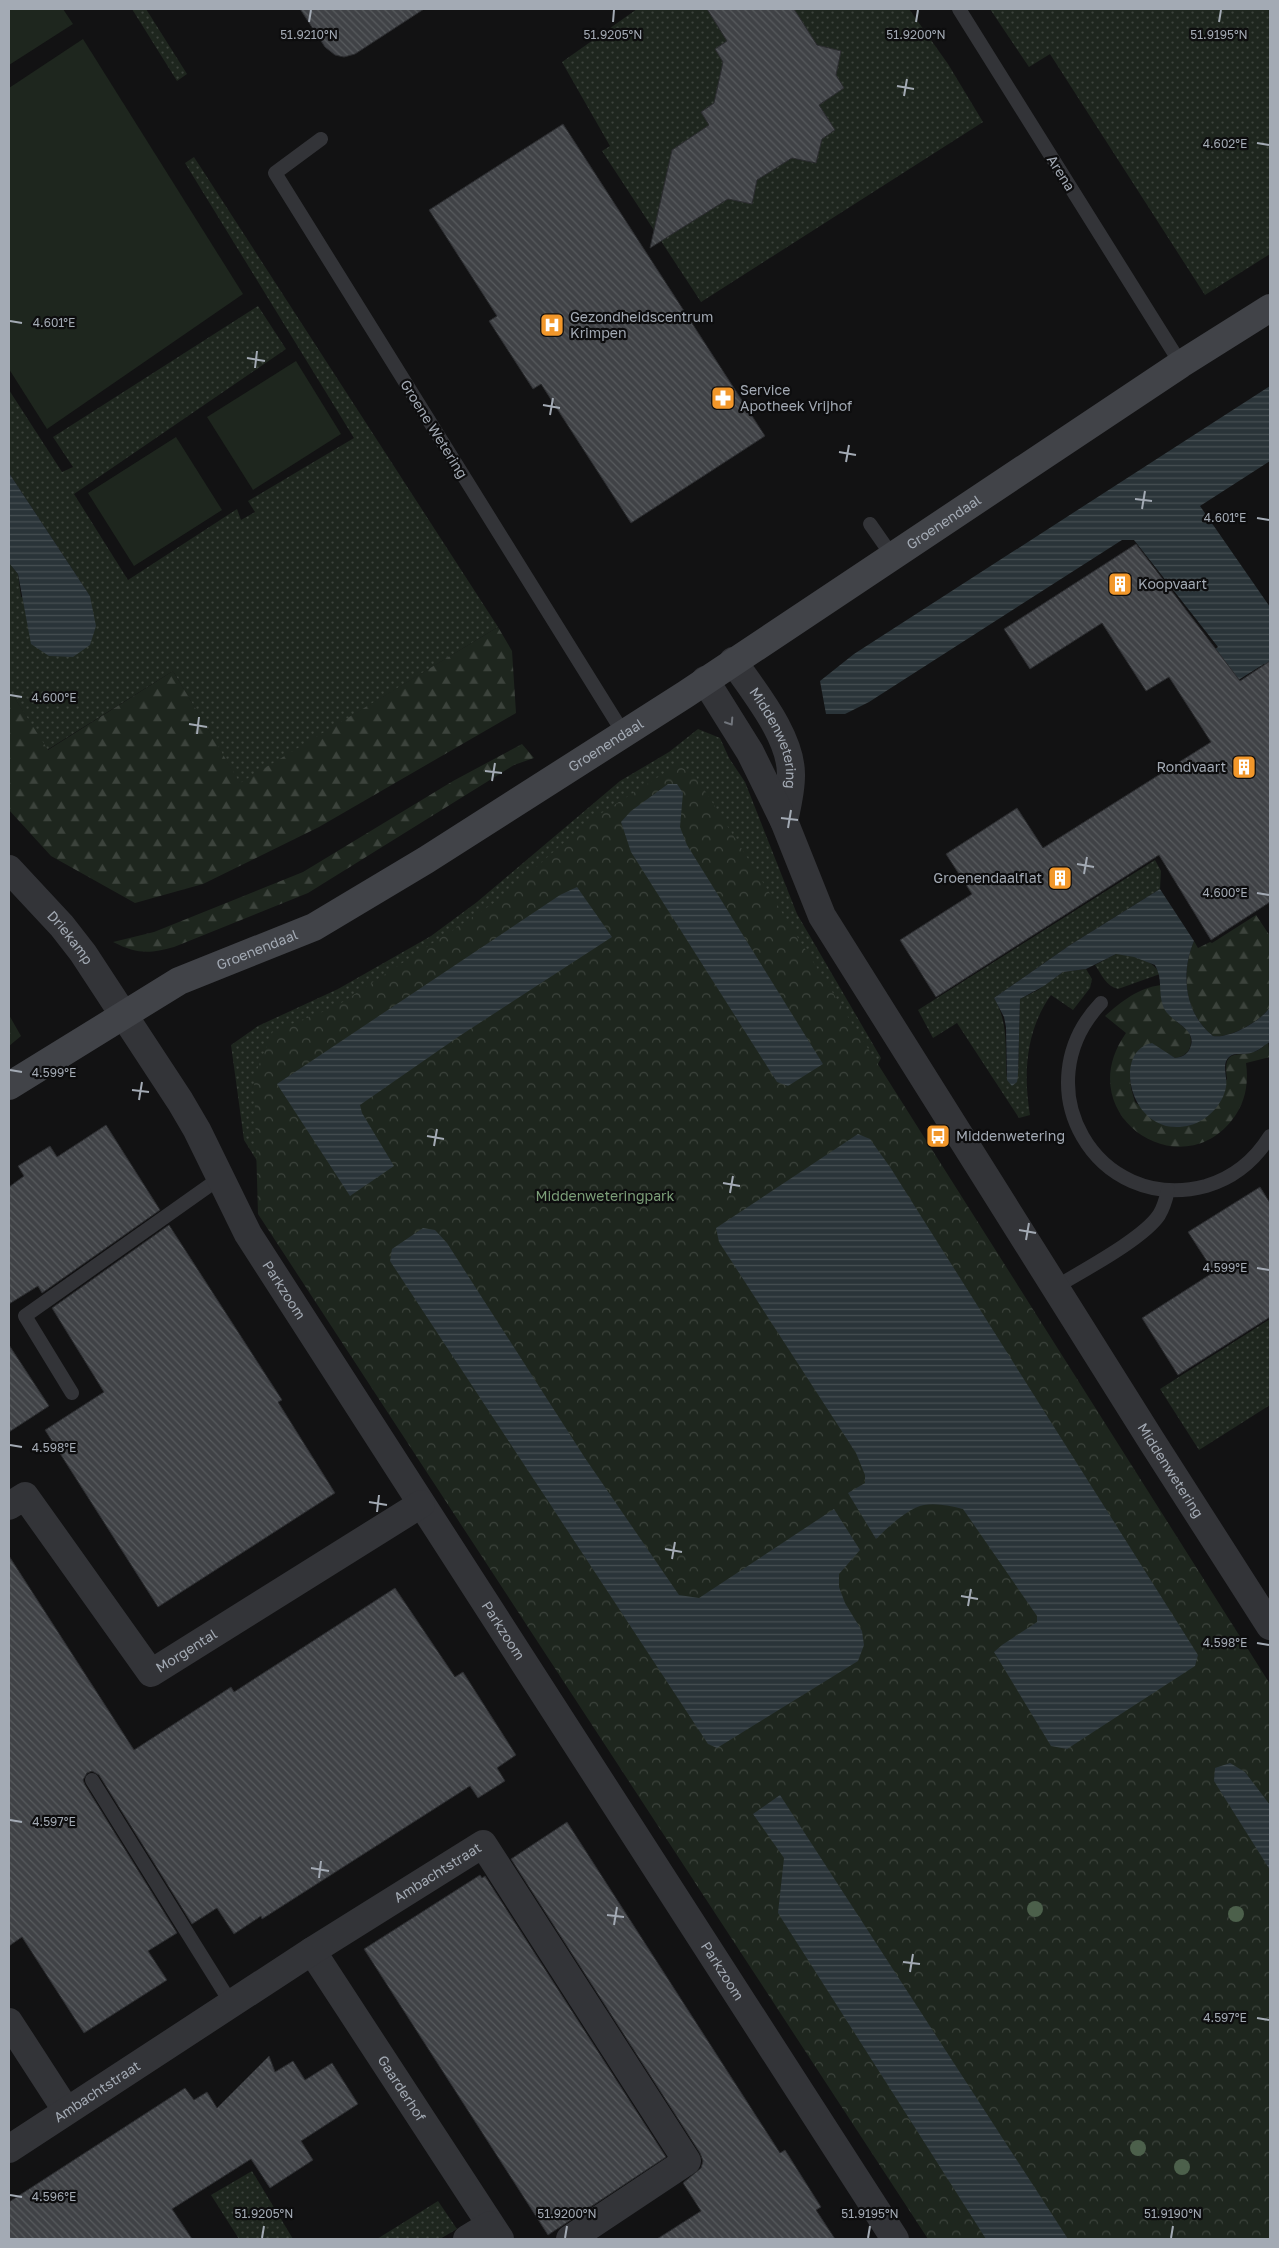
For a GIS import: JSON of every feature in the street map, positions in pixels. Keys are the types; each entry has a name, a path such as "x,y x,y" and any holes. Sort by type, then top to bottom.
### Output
{"street":[{"name":"Groenendaal","path":"9,1086 179,980 314,927 426,860 624,734 1181,364 1270,308"},
{"name":"Middenwetering","path":"733,661 787,748 792,775 784,822"},
{"name":"Middenwetering","path":"705,680 750,752 784,822 812,896 822,916 910,1059 1270,1626"},
{"name":"Driekamp","path":"9,869 62,926 83,953 124,1015"},
{"name":"Parkzoom","path":"124,1015 180,1101 248,1234 894,2239"},
{"name":"Morgental","path":"9,1506 25,1496 151,1673 421,1504"},
{"name":"Ambachtstraat","path":"9,2149 231,2003 483,1844 687,2160 570,2239"},
{"name":"Gaarderhof","path":"312,1951 495,2232 467,2239"},
{"path":"9,2022 66,2110"}],"lane":[{"name":"Arena","path":"959,9 1181,364"},
{"name":"Groene Wetering","path":"321,139 275,173 624,734"},
{"path":"870,524 893,557"},
{"path":"1101,1003 1088,1017 1079,1033 1068,1068 1070,1105 1076,1122 1084,1139 1108,1167 1141,1184 1168,1190 1195,1188 1213,1184 1246,1166 1264,1152 1270,1136"},
{"path":"72,1392 25,1316 220,1178"},
{"path":"1056,1287 1145,1231 1161,1211 1168,1190"},
{"path":"92,1780 231,2003"}],"green space":[{"path":"9,9 63,9 73,24 9,65"},
{"path":"132,9 146,9 187,74 177,81"},
{"path":"637,9 909,9 948,64 983,122 701,302 602,151 610,146 562,62"},
{"path":"990,9 1270,9 1270,254 1205,295 1050,54 1029,67"},
{"path":"83,39 243,294 47,429 9,369 9,88"},
{"path":"194,157 498,627 240,784 173,671 47,750 9,689 9,563 18,574 21,597 90,596 9,473 9,390 62,472 73,467 53,437 258,306 286,349 74,494 128,580 237,509 241,520 255,512 248,501 354,438 185,163"},
{"path":"296,361 341,434 253,490 207,417"},
{"path":"176,437 222,510 134,566 88,493"},
{"path":"498,627 512,651 516,713 319,827 203,884 135,903 51,856 9,810 9,689 48,750 173,671 240,783"},
{"path":"698,729 720,738 729,758 745,782 797,914 881,1058 877,1066 311,1248 244,1140 231,1045 258,1026 338,989 431,936 477,902 620,781 669,752"},
{"path":"522,744 534,758 514,765 308,893 174,947 143,952 129,949 113,942 154,932 303,872 453,781"},
{"name":"Middenweteringpark","path":"677,765 695,775 1270,1684 1270,2239 928,2239 258,1214 254,1077 273,1031 335,1007 500,899 586,823"},
{"path":"1155,860 1161,871 1160,889 1070,945 994,998 999,1008 1004,1028 1007,1080 1009,1080 1018,1076 1020,999 1038,990 1063,972 1086,969 1092,979 1090,988 1073,1010 1051,995 1043,1008 1036,1023 1028,1052 1027,1083 1030,1115 1019,1118 957,1023 933,1038 918,1010"},
{"path":"1256,915 1270,936 1270,1007 1260,1018 1244,1028 1227,1035 1213,1036 1196,1017 1188,993 1187,967 1194,941 1198,948 1210,942 1212,943"},
{"path":"1116,954 1141,958 1157,969 1160,974 1118,989 1114,988 1105,980 1095,965"},
{"path":"1161,985 1165,1008 1189,1032 1191,1041 1189,1049 1184,1055 1175,1058 1161,1050 1130,1074 1135,1102 1162,1124 1174,1127 1191,1125 1227,1079 1226,1067 1228,1059 1237,1054 1252,1053 1268,1042 1270,1057 1246,1063 1247,1079 1245,1093 1240,1107 1232,1120 1210,1139 1185,1146 1160,1144 1138,1132 1121,1114 1111,1090 1112,1063 1126,1033 1105,1016 1124,1000 1138,992"},
{"path":"9,1015 21,1036 9,1046"},
{"path":"1270,1319 1270,1405 1199,1450 1160,1389"},
{"path":"252,2171 293,2239 239,2239 211,2195"},
{"path":"438,2201 457,2229 440,2239 377,2239"}],"shaded area":[{"path":"1270,386 1270,461 1200,506 1270,607 1270,678 1264,664 1224,689 1204,657 1218,647 1134,540 1122,540 869,702 845,714 826,714 820,681 854,654"},
{"path":"9,473 90,596 96,626 90,645 73,657 49,656 31,644 18,574 9,563"},
{"path":"668,784 677,784 683,793 680,827 687,845 823,1064 788,1086 777,1082 631,852 621,822 631,811"},
{"path":"577,887 612,937 458,1037 360,1105 362,1113 394,1166 350,1196 277,1084 560,895"},
{"path":"1160,889 1194,941 1187,967 1186,980 1191,1005 1196,1017 1213,1036 1228,1035 1260,1018 1270,1007 1270,1042 1254,1052 1229,1057 1225,1063 1226,1083 1222,1099 1209,1115 1191,1125 1170,1127 1154,1120 1141,1109 1133,1093 1130,1077 1132,1062 1139,1050 1152,1043 1175,1058 1187,1052 1192,1041 1187,1030 1166,1012 1163,1006 1159,975 1155,965 1134,957 1116,954 1086,969 1063,972 1044,986 1020,999 1018,1076 1017,1082 1012,1086 1007,1080 1006,1027 1004,1017 994,998 1070,945"},
{"path":"858,1134 870,1139 890,1167 1198,1655 1195,1666 1067,1749 1051,1746 994,1652 1037,1622 1037,1616 963,1509 934,1504 918,1507 898,1519 876,1539 848,1493 865,1483 865,1475 856,1453 719,1242 716,1228"},
{"path":"423,1228 435,1230 447,1243 585,1458 679,1595 699,1598 834,1509 860,1550 839,1574 839,1587 845,1603 862,1631 864,1645 858,1661 717,1748 708,1744 390,1261 392,1249"},
{"path":"1230,1763 1245,1772 1270,1805 1270,1870 1214,1781 1215,1768"},
{"path":"780,1795 1068,2239 986,2239 778,1913 784,1858 753,1814"}],"building":[{"path":"300,9 424,9 355,54 344,57 335,55 325,47"},
{"path":"707,9 794,9 817,45 841,51 836,75 844,88 819,105 835,130 822,139 816,163 792,158 757,180 752,204 728,199 650,248 672,150 709,125 701,112 714,103 723,62 715,49 727,41"},
{"path":"563,124 765,436 631,523 541,384 533,389 489,321 497,316 429,210"},
{"path":"1136,544 1240,681 1270,661 1270,902 1211,940 1159,855 936,997 900,940 972,894 946,854 1017,808 1043,848 1211,742 1169,677 1146,691 1102,623 1030,669 1004,629"},
{"path":"106,1125 160,1210 42,1293 38,1286 9,1304 9,1187 24,1176 18,1166 50,1146 57,1157"},
{"path":"1260,1187 1270,1203 1270,1317 1178,1375 1142,1318 1214,1272 1188,1232"},
{"path":"169,1225 282,1400 278,1402 335,1493 158,1607 45,1430 104,1392 52,1308"},
{"path":"9,1345 49,1406 9,1432"},
{"path":"9,1556 134,1750 231,1687 234,1692 395,1588 455,1677 463,1672 516,1755 497,1768 505,1781 478,1798 470,1786 262,1919 261,1916 234,1934 217,1908 192,1924 99,1775 92,1771 87,1773 83,1780 85,1785 177,1933 148,1951 167,1980 84,2033 22,1937 9,1946"},
{"path":"567,1822 780,2153 785,2150 821,2207 816,2210 835,2239 657,2239 701,2211 683,2183 701,2168 703,2161 700,2153 511,1859"},
{"path":"480,1875 482,1878 485,1876 666,2157 548,2235 364,1949"},
{"path":"269,2056 275,2072 293,2061 305,2080 332,2063 358,2104 301,2141 313,2160 270,2188 251,2159 172,2209 192,2239 9,2239 9,2202 185,2088 194,2100 207,2092 217,2108"}],"place":[{"name":"Gezondheidscentrum Krimpen","path":"552,325"},
{"name":"Service Apotheek Vrijhof","path":"723,398"},
{"name":"Koopvaart","path":"1120,584"},
{"name":"Rondvaart","path":"1244,767"},
{"name":"Groenendaalflat","path":"1060,878"},
{"name":"Middenwetering","path":"938,1136"}]}
